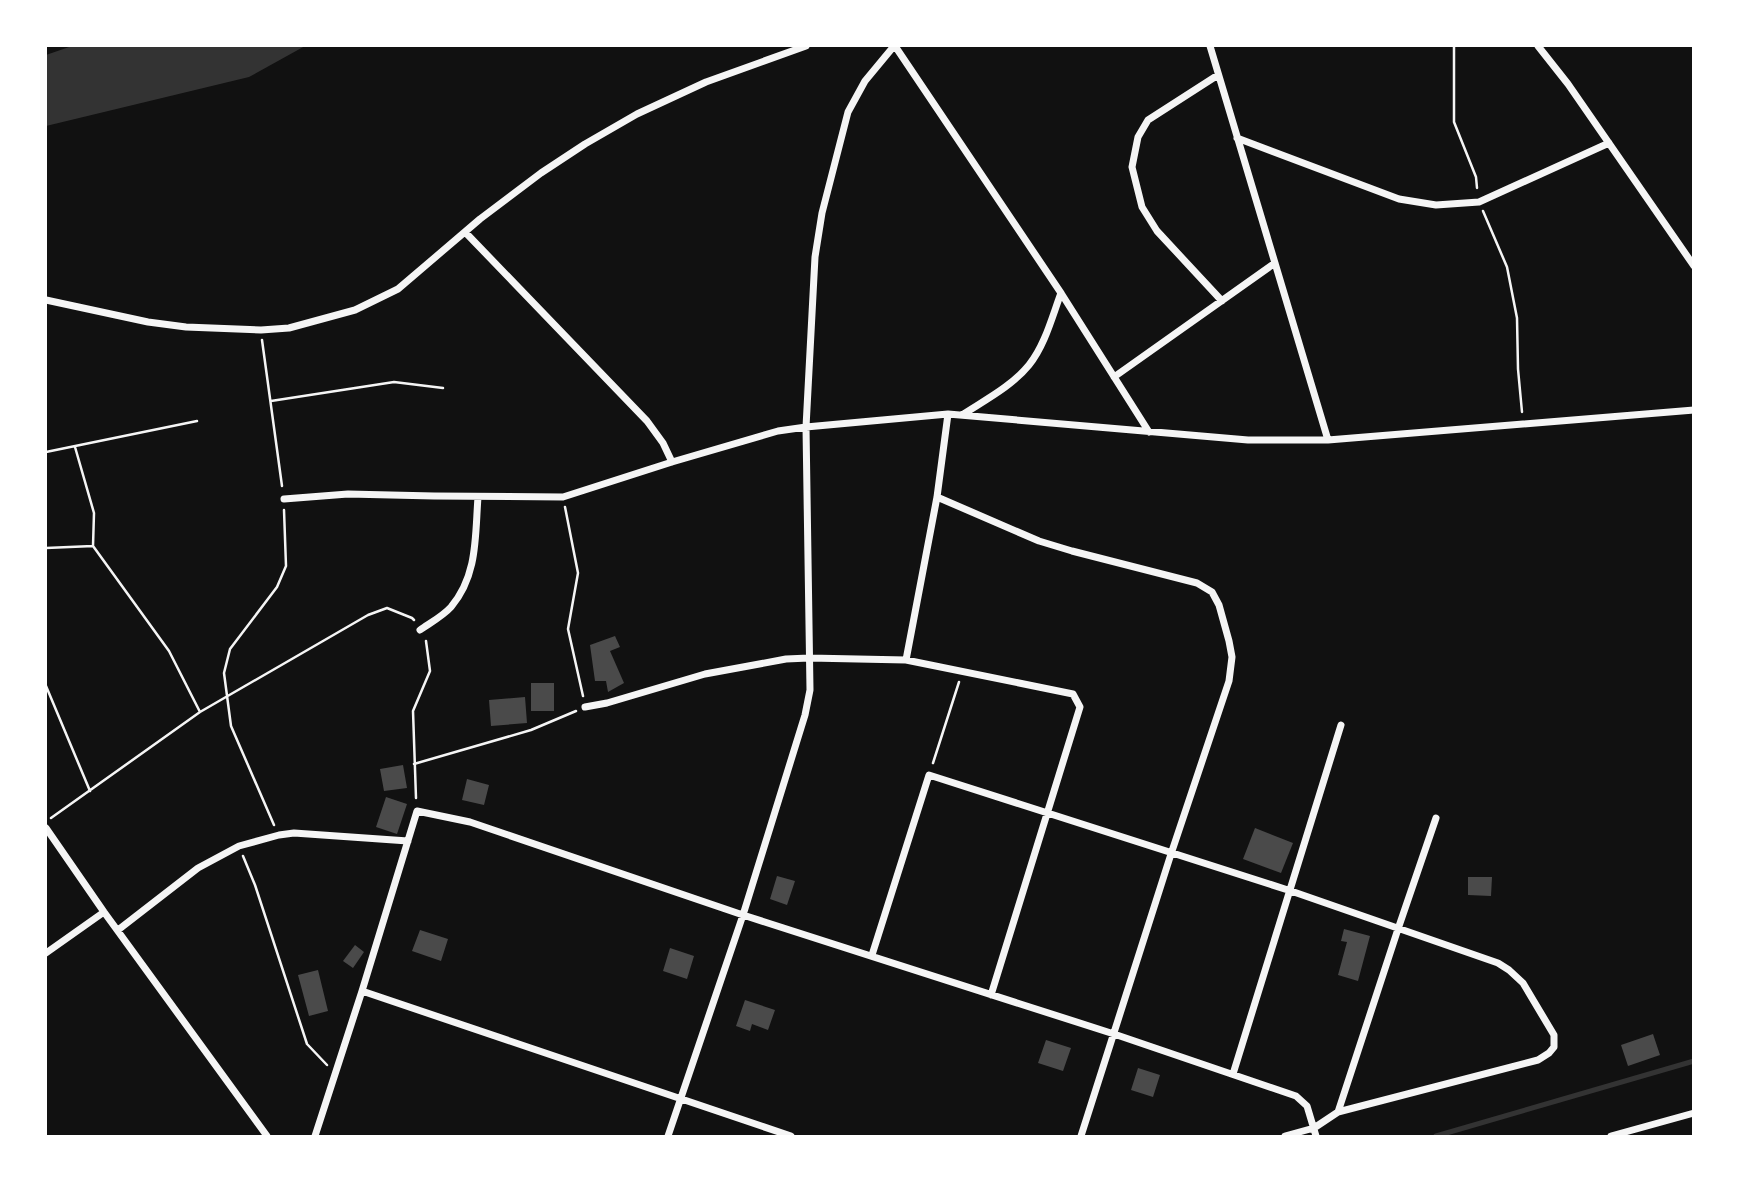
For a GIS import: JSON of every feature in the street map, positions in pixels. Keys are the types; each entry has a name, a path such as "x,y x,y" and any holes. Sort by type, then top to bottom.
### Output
{"street":[{"path":"46,300 148,322 186,327 261,330 289,328 355,310 398,289 541,173 636,114 706,82 806,46"},
{"path":"668,1136 743,915 805,715 810,690 806,427 815,257 827,190 848,112 865,81 895,46 1061,293 1149,432"},
{"path":"1210,46 1328,440"},
{"path":"1538,46 1568,84 1693,266"},
{"path":"1219,75 1148,120 1138,136 1132,167 1142,207 1157,231 1222,301"},
{"path":"1237,138 1399,199 1436,205 1479,202 1609,143"},
{"path":"465,232 647,421 663,443 672,462"},
{"path":"1114,377 1275,263"},
{"path":"962,415 1014,380 1030,364 1061,293"},
{"path":"284,499 348,494 563,497 778,431 948,414 1248,440 1328,440 1693,410"},
{"path":"906,660 937,497 948,414"},
{"path":"420,631 450,609 464,589 473,564 478,497"},
{"path":"937,497 1039,541 1197,583 1212,592 1219,605 1229,641 1232,657 1229,681 1081,1136"},
{"path":"585,707 705,674 786,659 809,658 906,660 1073,694 1080,707 991,995"},
{"path":"1233,1074 1341,725"},
{"path":"872,955 929,775 1291,891 1499,963 1522,983 1555,1035 1554,1047 1538,1060 1338,1112 1315,1132 1285,1136"},
{"path":"315,1136 417,811 470,822 743,915 1114,1034 1296,1096 1307,1106 1315,1132"},
{"path":"1338,1112 1436,818"},
{"path":"46,828 267,1136"},
{"path":"118,930 198,868 239,846 294,833 408,841"},
{"path":"46,953 104,912"},
{"path":"362,991 791,1136"},
{"path":"1611,1136 1693,1113"}],"path":[{"path":"1454,46 1454,122 1476,177 1479,202 1507,267 1517,318 1523,423"},
{"path":"261,330 284,499 286,566 277,587 230,649 224,673 230,726 279,835"},
{"path":"271,401 394,382 443,387"},
{"path":"46,453 197,421"},
{"path":"75,447 94,513 93,546 169,651 200,712"},
{"path":"414,764 531,730 585,707 568,629 578,573 563,497"},
{"path":"46,548 93,546"},
{"path":"46,822 200,712 368,615 387,608 412,618 426,639 430,671 413,710 417,811"},
{"path":"929,775 962,673"},
{"path":"46,686 90,791"},
{"path":"239,846 255,885 307,1044 335,1074"}],"shaded area":[{"path":"72,46 305,46 249,77 46,126 46,55"}],"building":[{"path":"615,636 620,647 610,651 624,683 608,692 606,681 595,681 590,645"},
{"path":"531,683 554,683 554,711 531,711"},
{"path":"525,697 527,723 491,726 489,700"},
{"path":"403,765 407,788 384,791 380,769"},
{"path":"467,779 489,785 484,805 462,800"},
{"path":"386,797 407,804 397,834 376,827"},
{"path":"1255,828 1293,843 1281,873 1243,859"},
{"path":"777,876 795,881 787,905 770,899"},
{"path":"1468,877 1492,877 1491,896 1468,895"},
{"path":"1344,929 1370,936 1358,981 1338,975 1347,942 1341,941"},
{"path":"420,930 448,939 441,961 412,951"},
{"path":"355,945 364,952 353,968 343,961"},
{"path":"670,948 694,956 687,979 663,971"},
{"path":"318,970 328,1011 309,1016 298,975"},
{"path":"745,1000 775,1010 768,1030 752,1024 750,1031 736,1026"},
{"path":"1653,1034 1660,1055 1628,1066 1621,1045"},
{"path":"1046,1040 1071,1048 1063,1071 1038,1063"},
{"path":"1138,1068 1160,1075 1153,1097 1131,1090"}],"waterway":[{"path":"1436,1136 1694,1061"}]}
